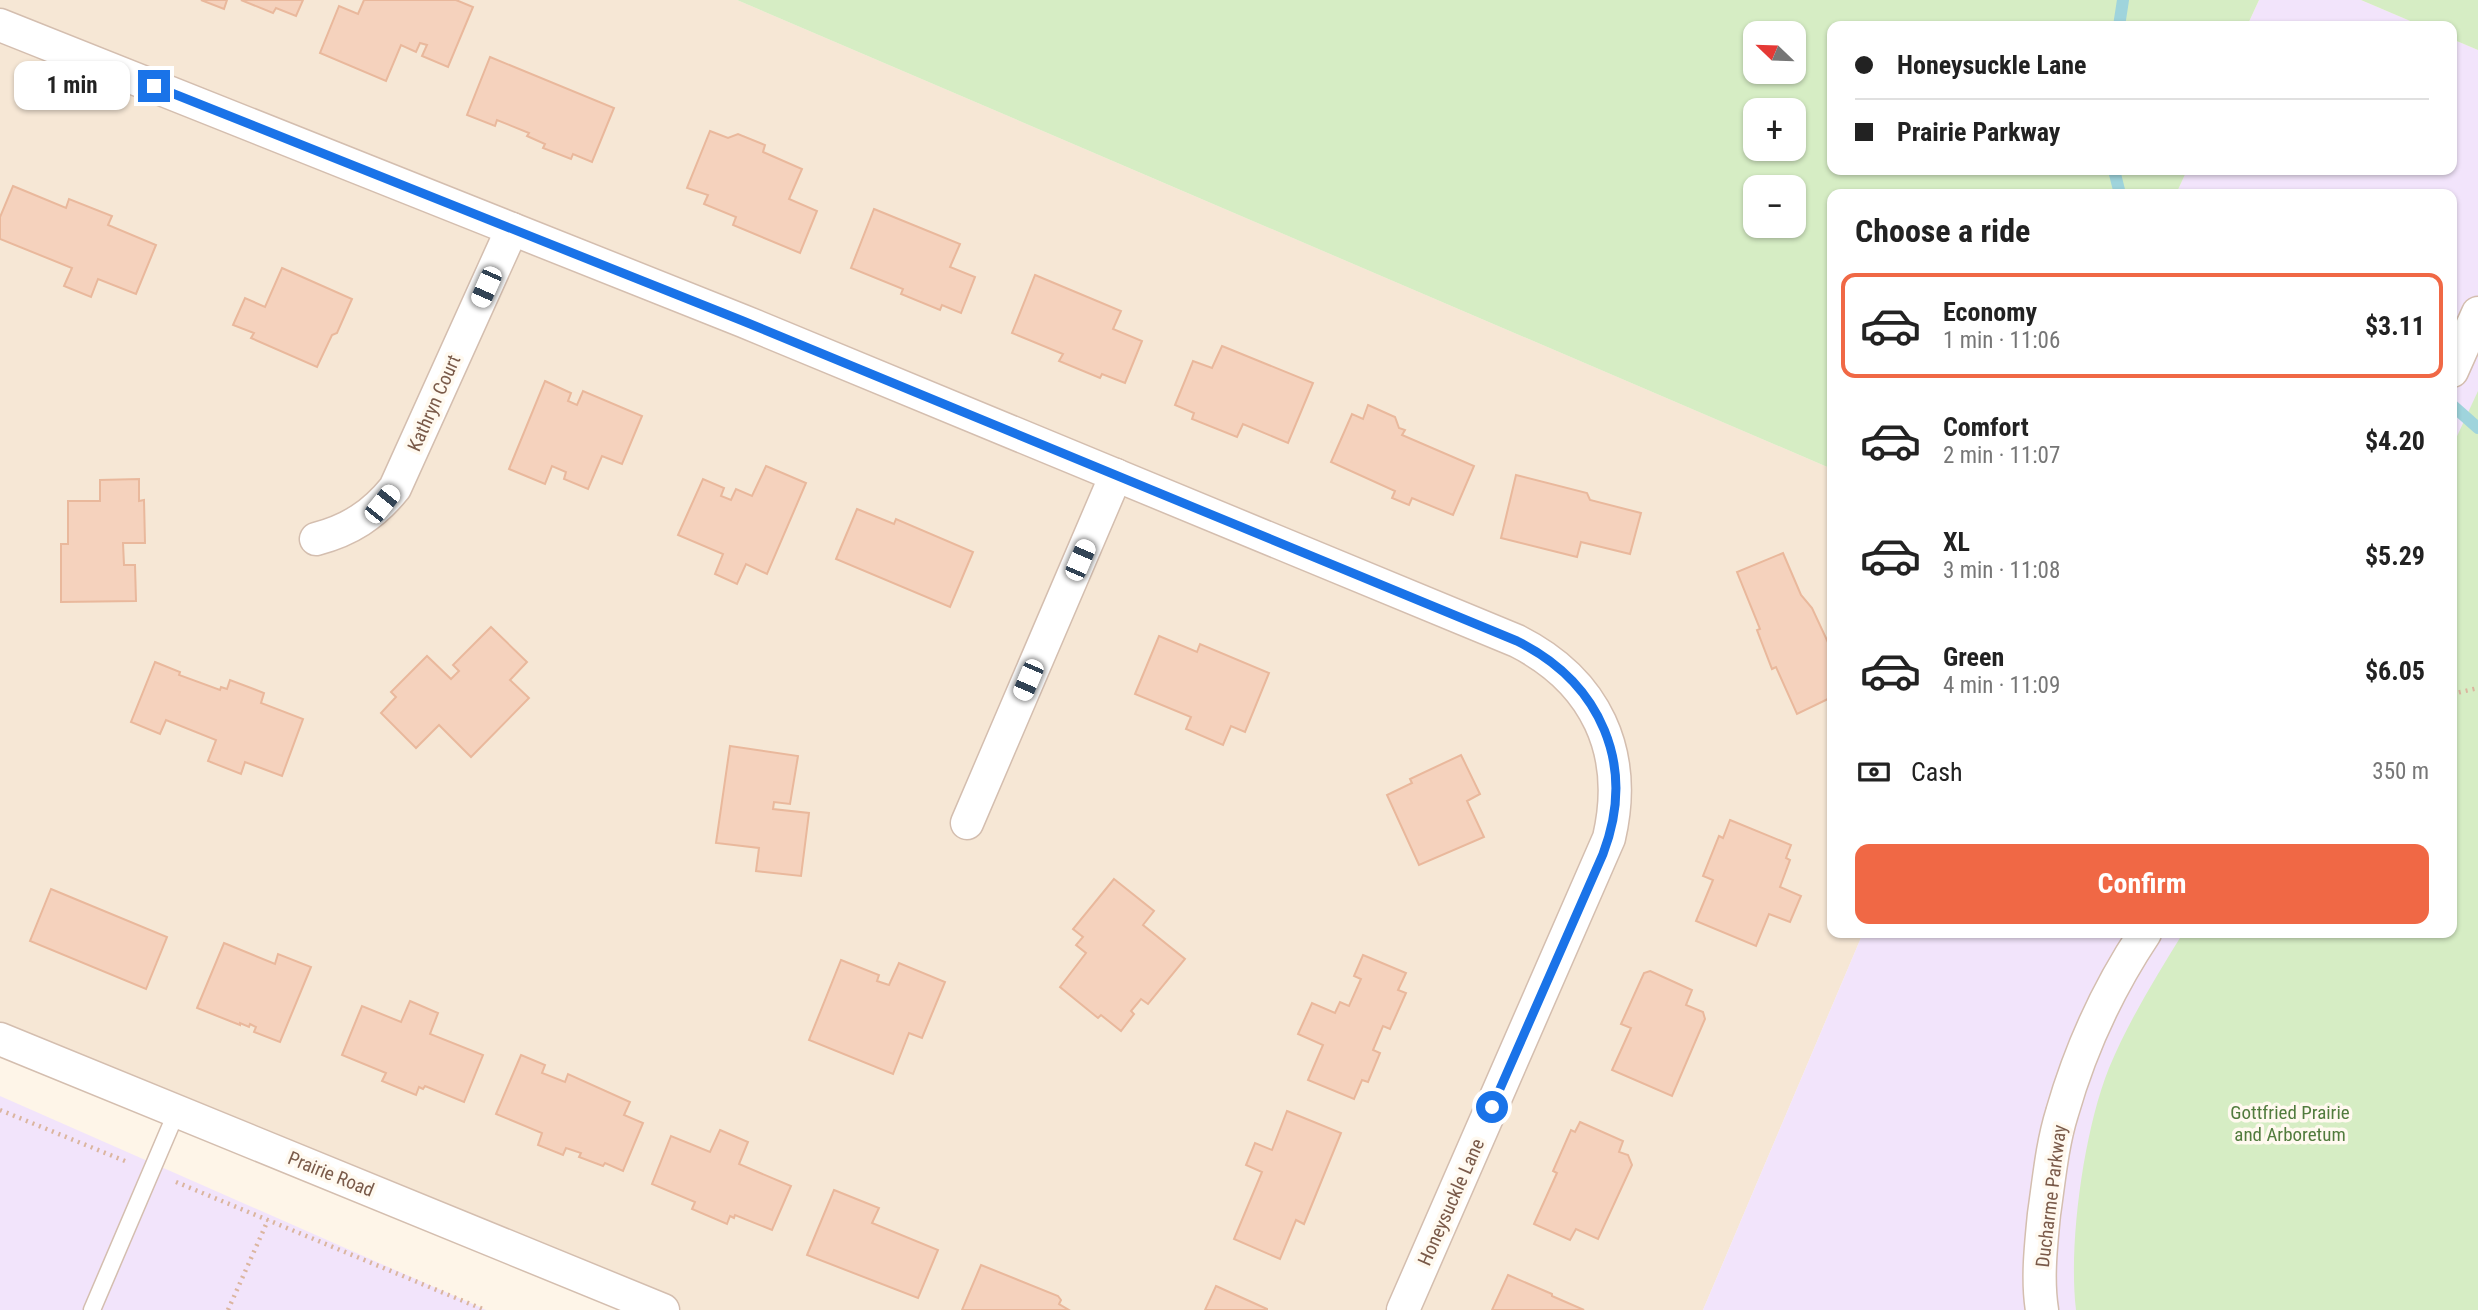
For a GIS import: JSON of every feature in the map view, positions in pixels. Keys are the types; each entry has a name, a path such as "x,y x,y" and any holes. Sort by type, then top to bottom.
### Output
{"street":[{"name":"Honeysuckle Lane","path":"0,25 743,321 1116,475 1537,652 1573,680 1592,707 1607,738 1616,782 1614,816 1603,854 1403,1310"},
{"name":"Kathryn Court","path":"316,539 357,524 374,511 395,488 512,229"},
{"path":"2457,360 2478,313"},
{"path":"967,823 1116,475"},
{"name":"Ducharme Parkway","path":"2042,1310 2041,1244 2050,1171 2061,1115 2076,1072 2114,985 2142,938"},
{"name":"Prairie Road","path":"0,1039 663,1310"}],"lane":[{"path":"92,1310 177,1111"}],"path":[{"path":"2457,693 2478,688"},
{"path":"0,1110 485,1310"},
{"path":"228,1310 268,1220"}],"shaded area":[{"path":"0,0 737,0 1827,467 1827,938 1861,938 1703,1310 663,1310 0,1038"},
{"path":"2259,0 2361,0 2410,21 2249,21"},
{"path":"2457,41 2478,50 2478,1310 1703,1310 1861,938 2457,938 2457,189 2178,189 2185,175 2457,175"},
{"path":"0,1096 486,1310 0,1310"}],"green space":[{"path":"737,0 2259,0 2249,21 1827,21 1827,175 2185,175 2178,189 1827,189 1827,467"},
{"path":"2361,0 2478,0 2478,50 2457,41 2457,21 2410,21"},
{"name":"Gottfried Prairie and Arboretum","path":"2478,391 2478,1310 2076,1310 2076,1221 2085,1154 2100,1093 2125,1033 2180,938 2457,938 2457,436"}],"building":[{"path":"201,0 227,0 224,9"},
{"path":"241,0 303,0 296,16 276,8 273,13"},
{"path":"364,0 456,0 473,7 448,67 422,56 427,45 420,43 416,52 401,45 386,81 320,53 339,6 358,14"},
{"path":"490,57 614,108 592,162 573,154 571,159 543,148 545,144 527,136 529,133 497,120 495,126 467,115"},
{"path":"710,131 728,138 738,134 765,145 763,152 802,169 789,199 817,211 800,253 733,225 736,217 704,204 708,195 687,188"},
{"path":"13,186 66,208 69,199 112,216 108,225 156,245 136,294 98,279 91,297 64,286 72,268 0,239 0,217"},
{"path":"874,209 960,244 950,267 975,277 961,313 942,305 940,310 901,294 903,289 851,268"},
{"path":"282,268 352,299 337,333 332,335 317,367 251,338 254,333 233,325 245,298 265,307"},
{"path":"1035,275 1121,311 1113,329 1142,341 1125,383 1102,374 1100,378 1059,361 1063,354 1012,333"},
{"path":"1222,346 1313,383 1288,443 1243,424 1237,437 1192,419 1194,413 1175,405 1193,361 1212,368"},
{"path":"545,381 571,393 568,401 577,405 583,391 642,416 622,464 602,456 588,489 564,479 566,472 552,466 545,484 509,469"},
{"path":"1368,405 1395,417 1399,428 1405,430 1402,435 1474,466 1453,515 1412,498 1409,505 1392,498 1395,491 1331,462 1352,414 1363,419"},
{"path":"766,466 806,483 767,574 746,564 737,584 715,574 723,554 678,535 703,479 724,488 721,496 731,500 736,489 752,496"},
{"path":"1516,475 1587,493 1590,500 1641,513 1630,554 1581,542 1577,557 1501,538"},
{"path":"139,479 139,501 144,500 145,543 123,543 124,565 135,565 136,601 61,602 61,544 68,544 68,501 100,501 100,480"},
{"path":"857,509 894,524 896,519 973,552 950,607 836,559"},
{"path":"1783,553 1801,595 1812,608 1827,640 1827,699 1797,714 1776,667 1772,669 1757,630 1760,629 1737,572"},
{"path":"491,627 527,662 510,680 529,698 471,757 439,725 416,748 381,713 396,697 391,692 427,656 451,679 459,671 453,665"},
{"path":"1159,636 1197,652 1200,644 1269,673 1245,732 1231,726 1223,745 1186,729 1191,717 1135,694"},
{"path":"155,662 180,672 179,675 220,690 221,687 227,689 230,680 264,693 261,703 303,719 282,776 245,762 241,774 208,761 216,740 166,720 160,734 131,722"},
{"path":"730,746 798,756 790,804 774,802 773,809 809,813 801,876 756,871 759,848 716,843"},
{"path":"1461,755 1480,794 1467,801 1484,837 1419,865 1387,795 1412,783 1410,779"},
{"path":"1730,820 1791,845 1786,858 1790,860 1780,887 1801,896 1790,922 1769,914 1756,946 1696,921 1713,880 1703,876 1719,836 1723,838"},
{"path":"1114,879 1154,911 1143,925 1185,959 1148,1004 1141,999 1131,1011 1134,1014 1121,1031 1101,1015 1098,1018 1060,987 1086,953 1076,945 1083,937 1073,929"},
{"path":"51,889 167,937 146,989 30,941"},
{"path":"224,943 275,964 278,954 311,967 280,1042 254,1032 256,1027 250,1024 249,1027 240,1025 197,1008"},
{"path":"1363,955 1406,973 1398,990 1406,993 1390,1029 1383,1026 1373,1050 1380,1053 1368,1082 1362,1080 1354,1099 1308,1080 1323,1045 1298,1034 1312,1003 1335,1013 1340,1002 1349,1006 1361,979 1354,976"},
{"path":"841,960 879,975 877,981 889,985 899,963 945,982 922,1038 909,1033 893,1074 809,1040"},
{"path":"1650,971 1692,990 1686,1005 1703,1012 1705,1019 1672,1096 1612,1070 1631,1028 1621,1024 1644,973"},
{"path":"410,1001 438,1013 430,1034 483,1055 464,1102 425,1086 423,1089 419,1087 416,1095 382,1081 386,1073 342,1055 362,1006 401,1022"},
{"path":"521,1055 545,1065 542,1073 565,1082 568,1074 630,1102 624,1115 643,1123 623,1171 605,1163 603,1166 579,1157 581,1153 566,1148 563,1155 538,1145 542,1133 496,1114"},
{"path":"1287,1111 1341,1133 1304,1224 1296,1220 1280,1259 1234,1239 1262,1172 1246,1165 1255,1143 1272,1150"},
{"path":"1580,1122 1623,1141 1619,1152 1628,1155 1632,1165 1598,1239 1576,1229 1570,1240 1534,1224 1557,1173 1553,1171 1571,1130 1575,1132"},
{"path":"720,1130 748,1142 739,1164 791,1186 772,1230 735,1215 734,1218 730,1216 727,1224 692,1209 695,1202 652,1184 671,1136 710,1152"},
{"path":"834,1190 879,1208 872,1223 938,1250 918,1298 807,1255"},
{"path":"981,1265 1058,1296 1061,1300 1059,1304 1069,1310 962,1310"},
{"path":"1508,1275 1552,1294 1584,1310 1492,1310"},
{"path":"1216,1286 1267,1309 1267,1310 1205,1310"}],"waterway":[{"path":"2120,21 2123,0"},
{"path":"2115,175 2119,189"},
{"path":"2457,409 2478,428"}],"route":[{"path":"154,86 768,331 1517,641 1556,664 1580,689 1603,727 1615,771 1616,805 1603,854 1492,1107"}]}
